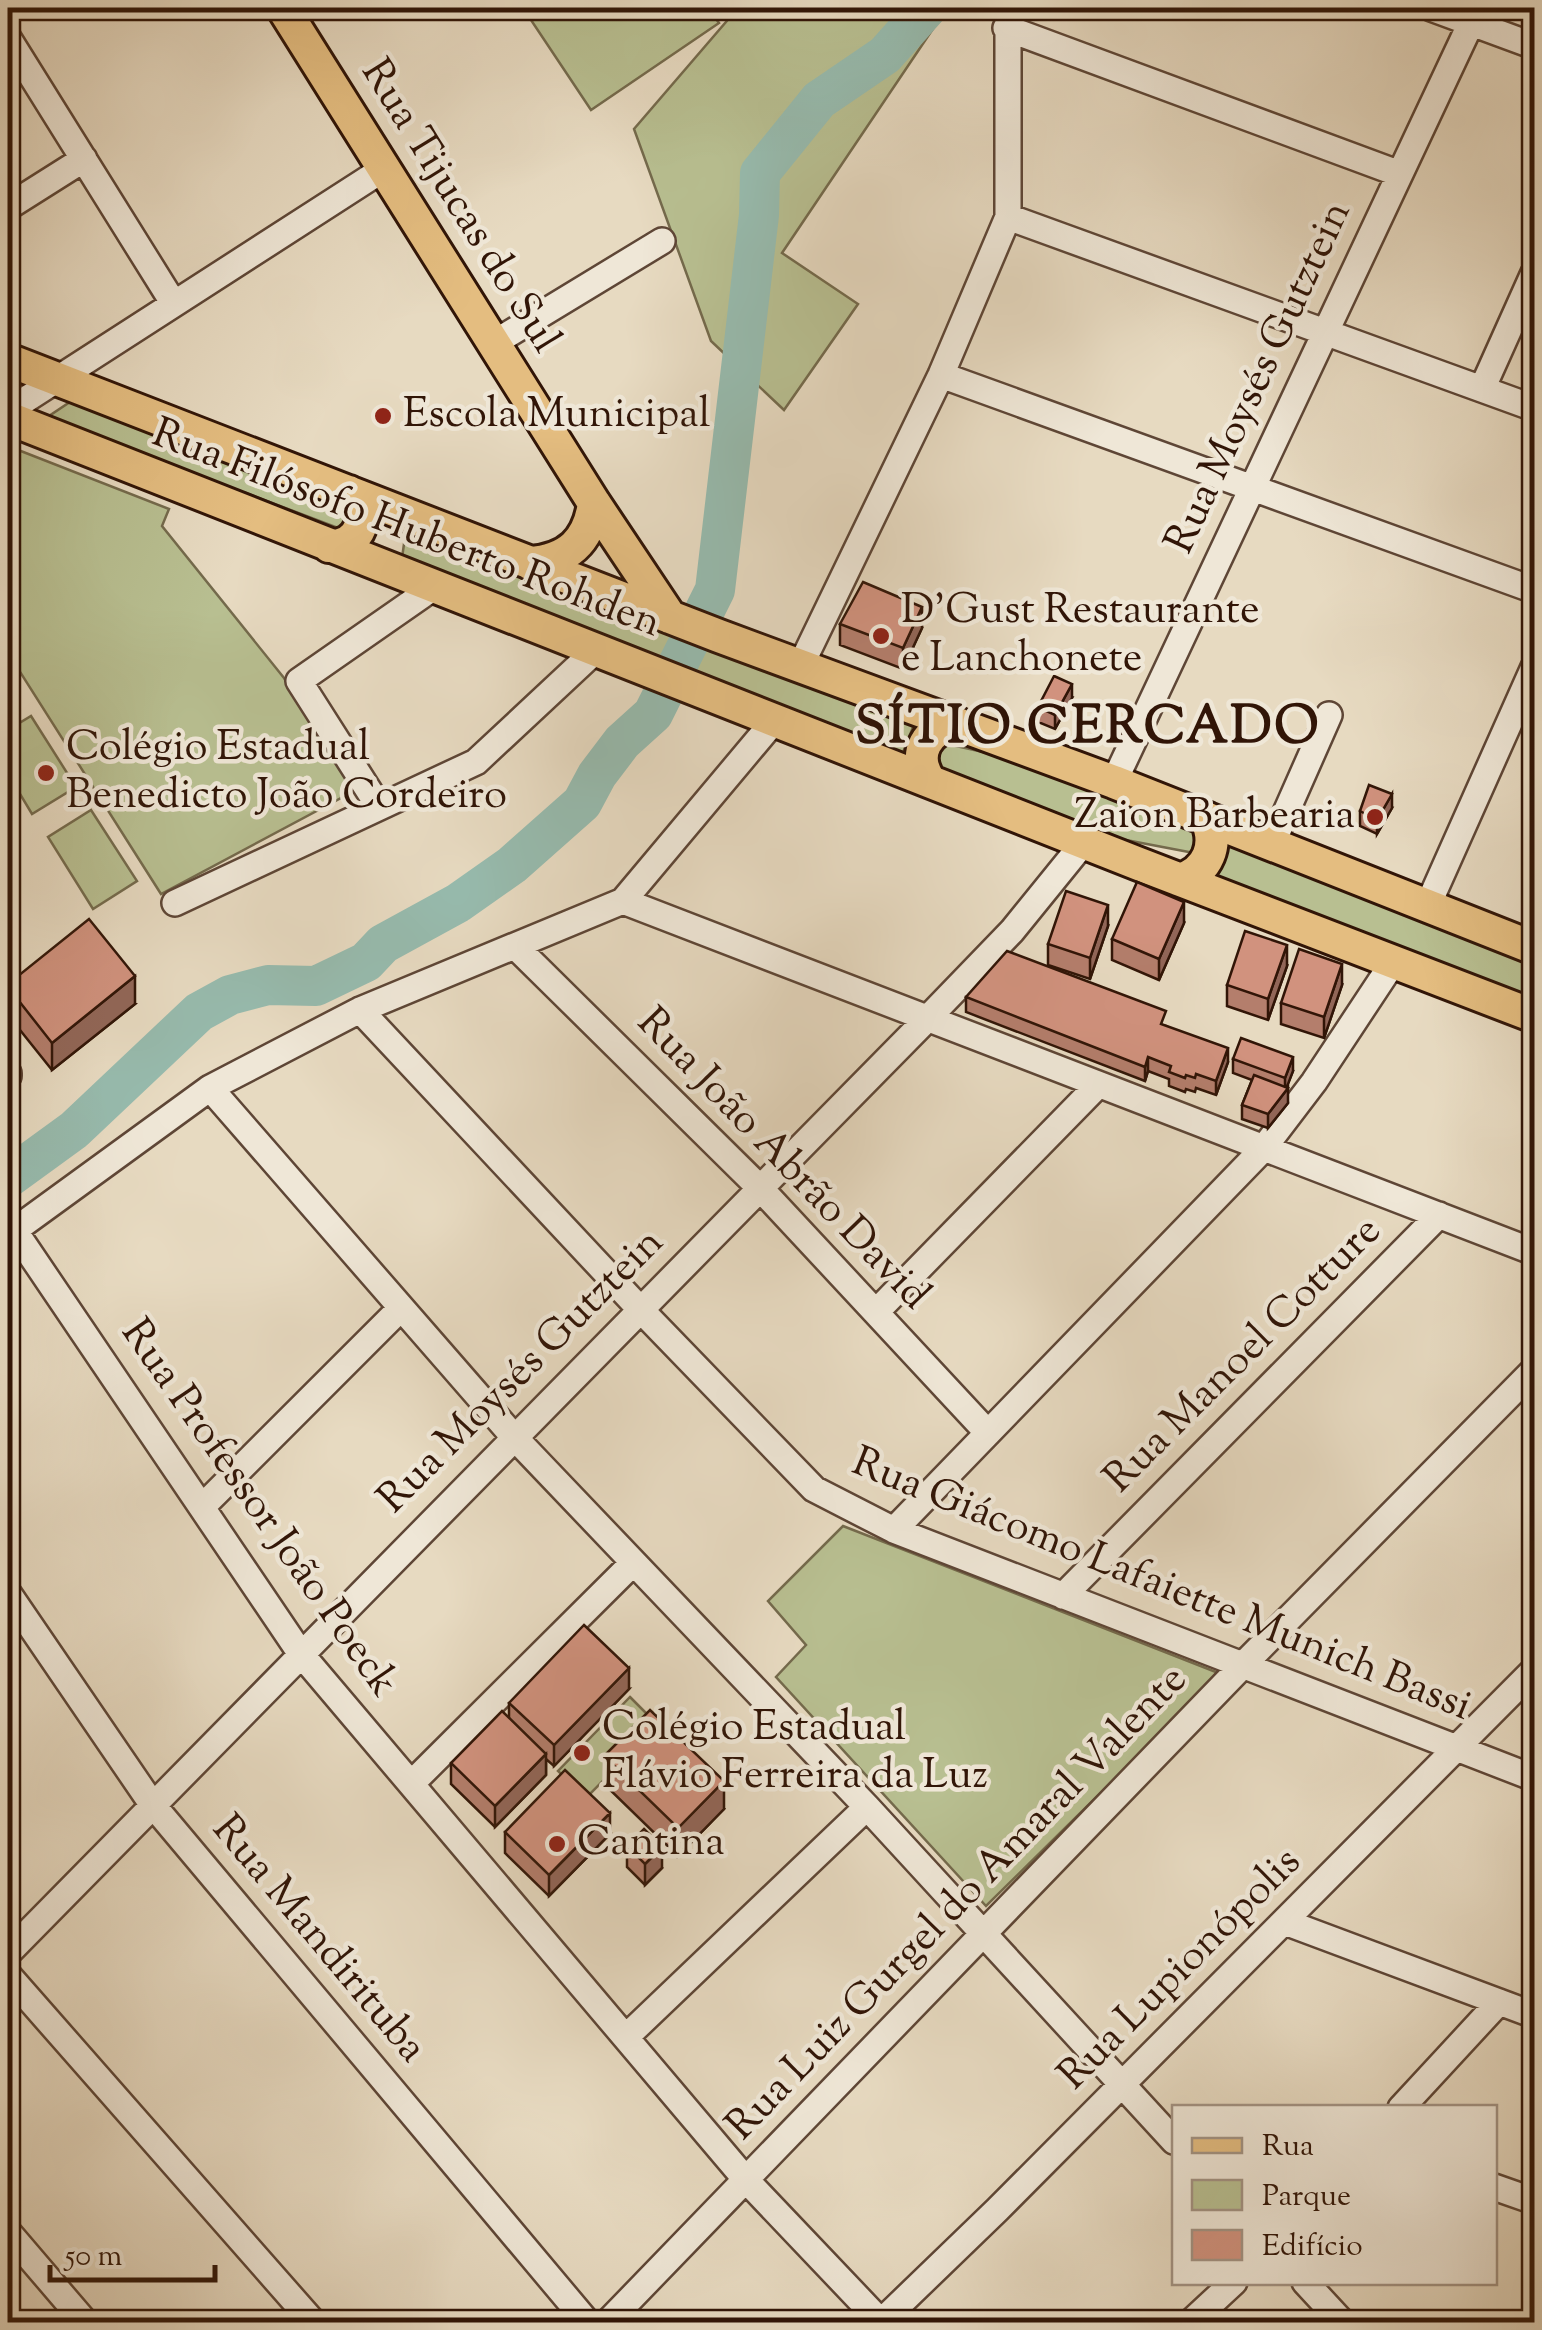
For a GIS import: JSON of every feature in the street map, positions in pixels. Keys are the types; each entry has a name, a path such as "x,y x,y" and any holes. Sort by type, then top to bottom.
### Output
{"main road":[{"name":"Rua Tijucas do Sul","path":"286,8 594,503 672,618"},
{"name":"Rua Filósofo Huberto Rohden","path":"8,360 672,618"},
{"name":"Rua Filósofo Huberto Rohden","path":"8,415 774,721"},
{"path":"328,546 353,539 362,524 360,506 349,492"},
{"path":"530,563 568,554 592,522 594,503"},
{"path":"394,571 386,556 387,538 396,524 412,517"},
{"path":"672,618 1114,782 1534,948"},
{"path":"774,721 1534,1016"},
{"path":"930,782 922,765 923,746 937,730 958,724"},
{"path":"1180,880 1198,871 1210,855 1212,836 1206,818"}],"street":[{"path":"1430,8 1474,15 1534,46"},
{"name":"Rua Moysés Gutztein","path":"1114,782 1474,15"},
{"path":"800,667 941,375 1008,217 1007,18 1400,174"},
{"path":"11,50 174,304"},
{"path":"8,206 84,159"},
{"path":"8,415 58,378 386,168"},
{"path":"1008,217 1534,408"},
{"path":"494,343 662,240"},
{"path":"1482,389 1534,273"},
{"path":"941,375 1534,590"},
{"path":"378,805 299,681 434,587"},
{"path":"175,903 476,762 596,650"},
{"path":"1428,905 1534,667"},
{"path":"1272,844 1329,715"},
{"path":"11,1233 210,1088 360,1010 623,901 774,721"},
{"name":"Rua Moysés Gutztein","path":"8,1953 927,1019 1012,931 1086,842"},
{"path":"623,901 1534,1252"},
{"name":"Rua João Abrão David","path":"515,946 760,1188 988,1433"},
{"path":"894,1530 1263,1149 1314,1082 1394,962"},
{"name":"Rua Giácomo Lafaiette Munich Bassi","path":"360,1010 814,1489 894,1530 1534,1778"},
{"path":"876,1312 1098,1085"},
{"path":"210,1088 514,1437 867,1808 1172,2139"},
{"name":"Rua Manoel Cotture","path":"1063,1596 1440,1215"},
{"name":"Rua Professor João Poeck","path":"11,1233 300,1654 747,2181 881,2322"},
{"path":"202,1508 401,1308"},
{"name":"Rua Luiz Gurgel do Amaral Valente","path":"608,2322 1534,1370"},
{"path":"411,1784 632,1562"},
{"name":"Rua Mandirituba","path":"8,1593 152,1804 586,2322"},
{"name":"Rua Lupionópolis","path":"881,2322 1534,1670"},
{"path":"626,2037 867,1808"},
{"path":"1284,1922 1534,2015"},
{"path":"8,1975 313,2322"},
{"path":"1404,2105 1499,2002"},
{"path":"1497,2188 1534,2201"},
{"path":"8,2232 86,2322"},
{"path":"1192,2322 1231,2285"},
{"path":"1308,2285 1342,2322"}],"green space":[{"path":"523,8 708,8 719,23 591,110"},
{"path":"738,8 947,8 782,253 858,304 784,410 711,341 634,129"},
{"path":"73,400 346,507 348,519 338,528 246,493 198,482 43,420"},
{"path":"8,446 169,509 162,526 284,678 354,791 161,894 8,653"},
{"path":"414,540 500,574 541,580 915,722 902,755 402,558 404,544"},
{"path":"31,716 76,787 32,814 8,774 8,730"},
{"path":"947,744 1028,762 1198,825 1194,853 1105,836 935,771 933,754"},
{"path":"91,810 137,881 93,909 48,837"},
{"path":"1230,842 1534,960 1534,1000 1206,875 1224,858"},
{"path":"843,1526 1221,1674 986,1906 776,1677 806,1645 768,1601"},
{"path":"630,1697 658,1725 586,1798 558,1771"}],"building":[{"path":"863,582 922,607 903,648 840,624"},
{"path":"1054,676 1072,684 1055,715 1038,707"},
{"path":"1369,785 1392,794 1377,820 1360,811"},
{"path":"1137,882 1184,902 1159,959 1112,939"},
{"path":"1066,891 1108,905 1090,958 1048,944"},
{"path":"89,919 135,976 52,1043 8,984"},
{"path":"1245,931 1287,945 1268,999 1227,985"},
{"path":"1299,949 1342,964 1324,1017 1281,1003"},
{"path":"1007,951 1166,1011 1161,1024 1228,1048 1216,1081 1196,1074 1195,1078 1185,1078 1169,1072 1171,1066 1148,1057 1145,1067 966,997"},
{"path":"1241,1038 1293,1057 1285,1078 1233,1059"},
{"path":"1254,1075 1288,1088 1268,1114 1242,1105"},
{"path":"584,1625 629,1668 554,1745 509,1703"},
{"path":"650,1710 724,1781 678,1828 604,1756"},
{"path":"502,1711 546,1754 495,1806 451,1763"},
{"name":"Cantina","path":"565,1770 610,1813 549,1875 505,1832"},
{"path":"644,1829 662,1847 645,1864 627,1846"}],"waterway":[{"path":"8,1178 74,1130 199,1012 230,995 268,985 316,986 366,962 383,944 458,903 512,865 582,803 622,742 653,714 715,590 759,215 760,173 819,100 885,55 927,8"}],"place":[{"name":"Escola Municipal","path":"383,416"},
{"name":"D'Gust Restaurante e Lanchonete","path":"881,636"},
{"name":"Colégio Estadual Benedicto João Cordeiro","path":"46,773"},
{"name":"Zaion Barbearia","path":"1375,817"},
{"name":"Colégio Estadual Flávio Ferreira da Luz","path":"582,1753"},
{"name":"Cantina","path":"557,1844"}],"district":[{"name":"SÍTIO CERCADO","path":"1088,729"}]}
